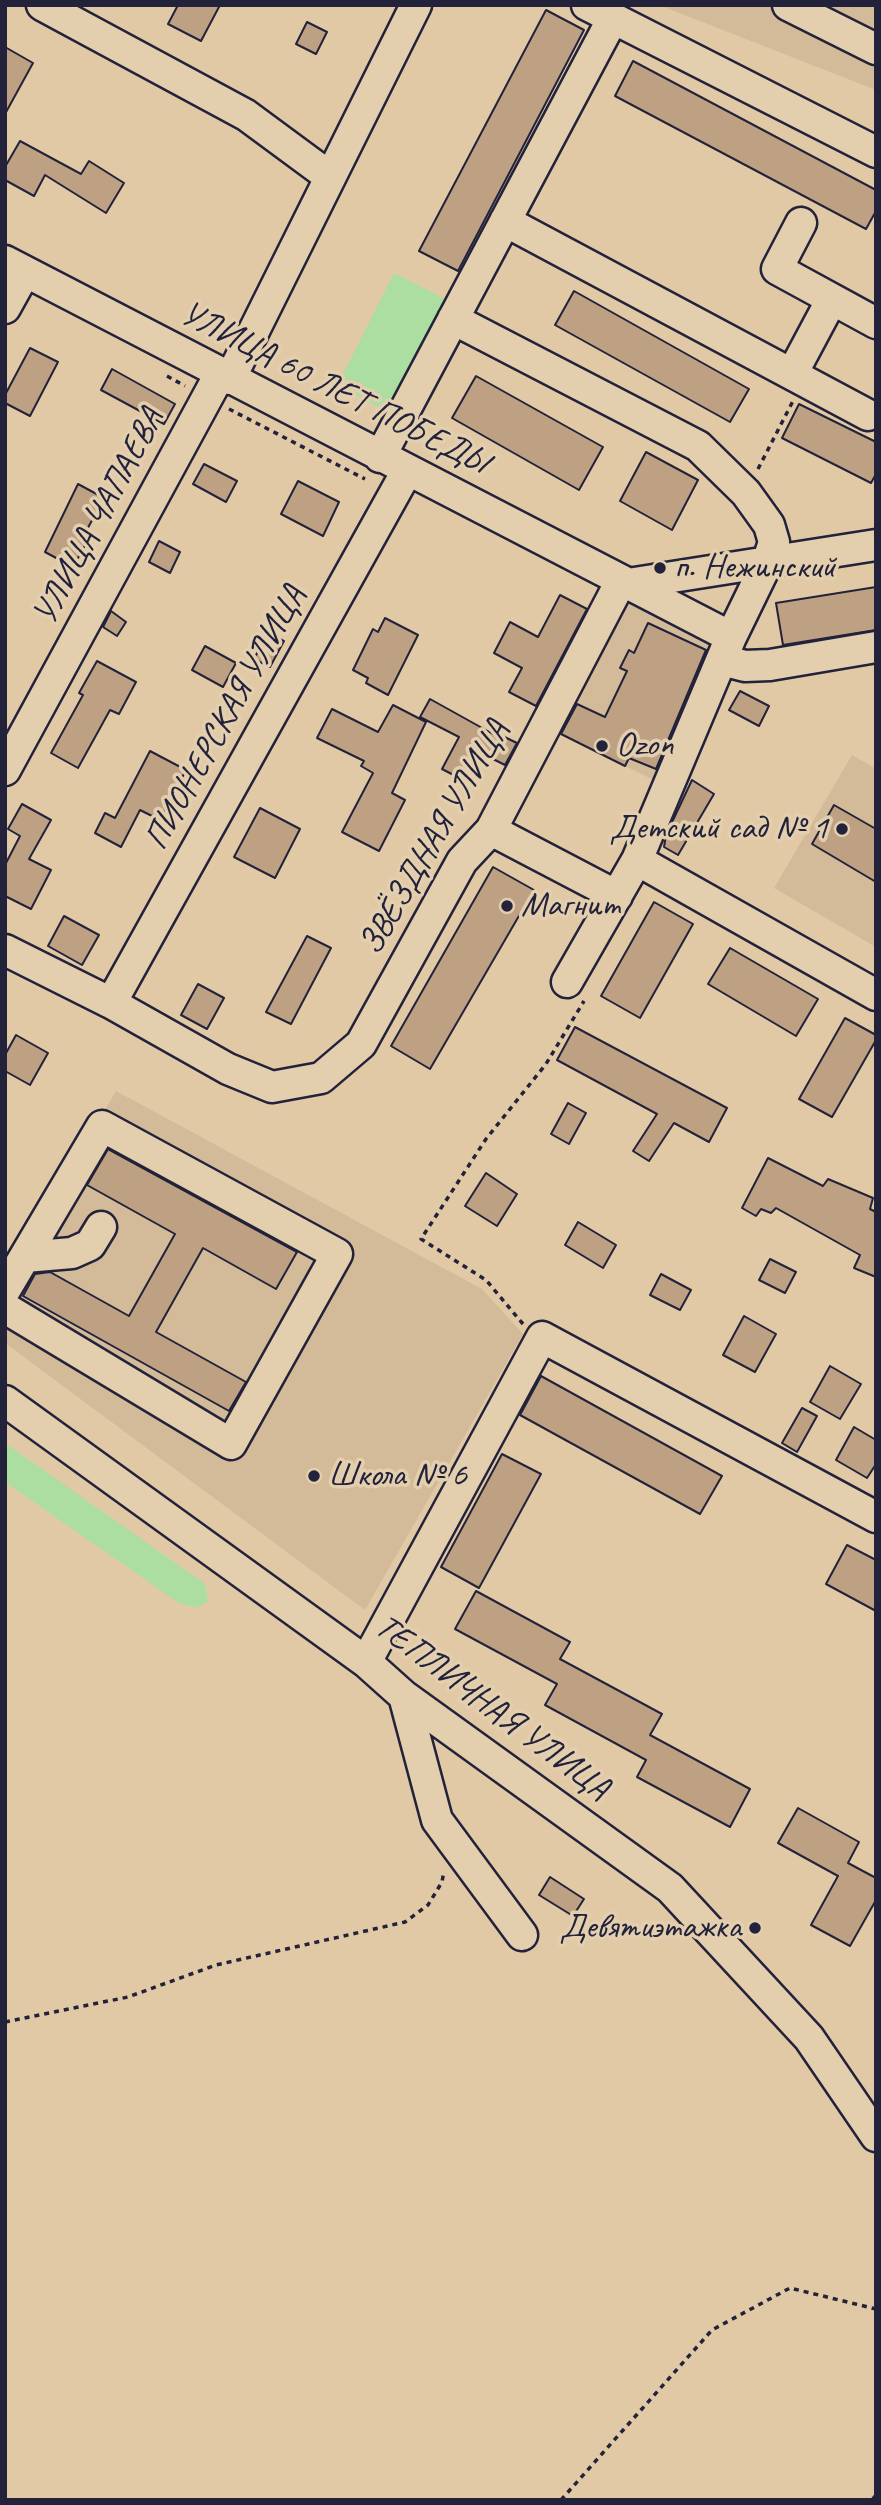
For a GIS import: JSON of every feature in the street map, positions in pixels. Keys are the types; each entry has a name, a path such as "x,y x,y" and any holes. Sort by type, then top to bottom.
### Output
{"street":[{"path":"42,5 246,115 330,177"},
{"name":"УЛИЦА ЧАПАЕВА","path":"5,770 225,377 416,5"},
{"path":"788,5 876,49"},
{"path":"380,457 505,221 600,12 876,152"},
{"path":"505,221 868,415"},
{"path":"801,223 777,270 876,323"},
{"path":"5,308 15,267"},
{"name":"УЛИЦА 60 ЛЕТ ПОБЕДЫ","path":"15,267 625,582 726,648 745,666 876,647"},
{"path":"798,377 832,299"},
{"path":"453,319 698,446 746,493 769,525 774,542 767,564 726,648 637,860 617,896 578,987"},
{"name":"ПИОНЕРСКАЯ УЛИЦА","path":"111,1003 407,471"},
{"path":"625,582 767,564 876,545"},
{"name":"ЗВЁЗДНАЯ УЛИЦА","path":"111,1003 228,1069 272,1087 321,1078 360,1044 462,861 491,830 625,582"},
{"path":"491,830 617,896"},
{"path":"637,860 876,995"},
{"path":"5,950 111,1003"},
{"path":"5,1290 102,1126 337,1254 231,1444 5,1308"},
{"path":"25,1257 72,1253 90,1245 101,1227"},
{"path":"366,1662 541,1337 876,1517"},
{"name":"ТЕПЛИЧНАЯ УЛИЦА","path":"5,1401 366,1662 404,1696 670,1888 809,2038 876,2136"},
{"path":"404,1696 437,1820 522,1935"}],"path":[{"path":"746,493 798,377"},
{"path":"529,1331 486,1280 421,1239 486,1139 546,1064 578,987"},
{"path":"5,2022 128,1997 216,1965 405,1922 428,1905 442,1882 447,1856 447,1834"},
{"path":"561,2500 712,2330 790,2288 876,2309"},
{"path":"872,2500 876,2495"}],"shaded area":[{"path":"659,5 876,5 876,90"},
{"path":"628,584 731,637 668,787 558,733"},
{"name":"Детский сад № 1","path":"852,755 876,769 876,947 774,888"},
{"name":"Школа № 6","path":"116,1091 482,1289 523,1334 365,1610 5,1343 5,1282"}],"green space":[{"path":"394,273 447,300 390,413 337,386"},
{"path":"5,1443 205,1584 208,1601 196,1608 179,1603 5,1482"}],"building":[{"path":"178,5 220,5 201,41 168,24"},
{"path":"546,10 584,30 458,271 419,251"},
{"path":"307,22 327,32 316,54 296,44"},
{"path":"5,47 33,63 5,114"},
{"path":"633,61 876,190 876,211 866,229 615,96"},
{"path":"20,141 81,174 89,161 124,183 106,213 45,175 34,196 5,180 5,167"},
{"path":"574,291 749,389 730,422 555,325"},
{"path":"30,348 58,362 30,416 5,403 5,395"},
{"path":"112,369 175,404 164,424 101,390"},
{"path":"476,376 603,447 579,490 452,418"},
{"path":"799,404 876,442 876,474 871,483 782,438"},
{"path":"646,452 698,480 672,530 620,501"},
{"path":"204,464 237,481 226,502 193,484"},
{"path":"298,481 339,502 323,536 281,514"},
{"path":"78,484 104,498 83,537 88,540 73,567 45,552"},
{"path":"159,541 180,552 170,573 149,562"},
{"path":"876,587 876,630 783,645 776,603"},
{"path":"560,595 587,609 536,706 509,692 522,668 494,653 510,622 538,637"},
{"path":"111,611 126,622 117,636 103,627"},
{"path":"385,618 418,635 388,695 366,683 368,678 353,670 373,629 378,632"},
{"path":"648,623 706,650 656,769 629,758 625,766 561,734 577,704 605,717 627,671 620,668 629,650 634,653"},
{"path":"268,632 284,641 270,667 254,659"},
{"path":"205,646 236,663 223,687 192,670"},
{"path":"97,661 136,682 119,714 110,710 78,768 51,753 83,695 79,693"},
{"path":"740,691 769,706 759,726 729,710"},
{"path":"430,699 493,734 494,732 517,743 505,765 485,755 469,783 442,769 459,737 420,717"},
{"path":"393,705 426,722 392,793 405,800 379,851 342,832 373,773 361,766 364,761 317,738 332,709 378,732"},
{"path":"150,751 186,770 160,820 140,810 121,847 95,833 105,813 115,818"},
{"path":"692,780 714,794 678,855 664,847 666,835"},
{"path":"22,804 51,820 29,859 51,870 31,909 5,896 5,865 20,836 8,829"},
{"path":"834,805 876,829 876,882 812,844"},
{"path":"260,808 300,829 275,878 234,857"},
{"path":"493,867 534,890 430,1069 391,1046"},
{"path":"654,902 693,924 640,1018 601,996"},
{"path":"64,916 99,935 82,965 48,946"},
{"path":"307,936 331,948 291,1024 266,1012"},
{"path":"730,948 818,999 796,1036 708,984"},
{"path":"198,984 224,998 207,1029 181,1015"},
{"path":"845,1018 876,1035 876,1040 832,1117 799,1099"},
{"path":"575,1027 727,1108 709,1142 674,1123 649,1161 633,1151 657,1114 557,1060"},
{"path":"16,1035 48,1053 30,1085 5,1071 5,1055"},
{"path":"568,1103 586,1113 569,1144 551,1134"},
{"path":"108,1149 297,1252 276,1289 203,1248 156,1332 246,1382 229,1411 23,1296 35,1274 50,1272 129,1316 175,1234 87,1185"},
{"path":"768,1158 823,1186 828,1179 873,1198 870,1209 876,1212 876,1277 854,1268 860,1255 776,1208 771,1213 761,1209 756,1216 742,1208"},
{"path":"486,1173 517,1194 497,1226 465,1206"},
{"path":"578,1222 616,1245 603,1268 565,1245"},
{"path":"770,1259 796,1272 785,1293 759,1280"},
{"path":"661,1274 691,1290 680,1310 650,1295"},
{"path":"744,1316 776,1334 755,1372 723,1355"},
{"path":"830,1366 861,1384 840,1419 810,1402"},
{"path":"541,1376 722,1476 700,1514 520,1415"},
{"path":"802,1408 817,1416 797,1452 782,1443"},
{"path":"854,1427 876,1440 876,1464 867,1478 836,1460"},
{"path":"502,1454 541,1474 479,1588 441,1567"},
{"path":"847,1545 876,1560 876,1611 826,1584"},
{"path":"476,1591 570,1642 560,1659 662,1714 650,1735 750,1789 730,1827 637,1777 646,1760 545,1705 557,1684 455,1629"},
{"path":"798,1808 859,1842 848,1863 876,1878 876,1900 850,1946 811,1925 838,1876 778,1843"},
{"path":"550,1877 584,1899 573,1916 539,1895"}],"place":[{"name":"п. Нежинский","path":"660,568"},
{"name":"Ozon","path":"602,746"},
{"name":"Детский сад № 1","path":"842,829"},
{"name":"Магнит","path":"507,906"},
{"name":"Школа № 6","path":"314,1476"},
{"name":"Девятиэтажка","path":"755,1928"}]}
